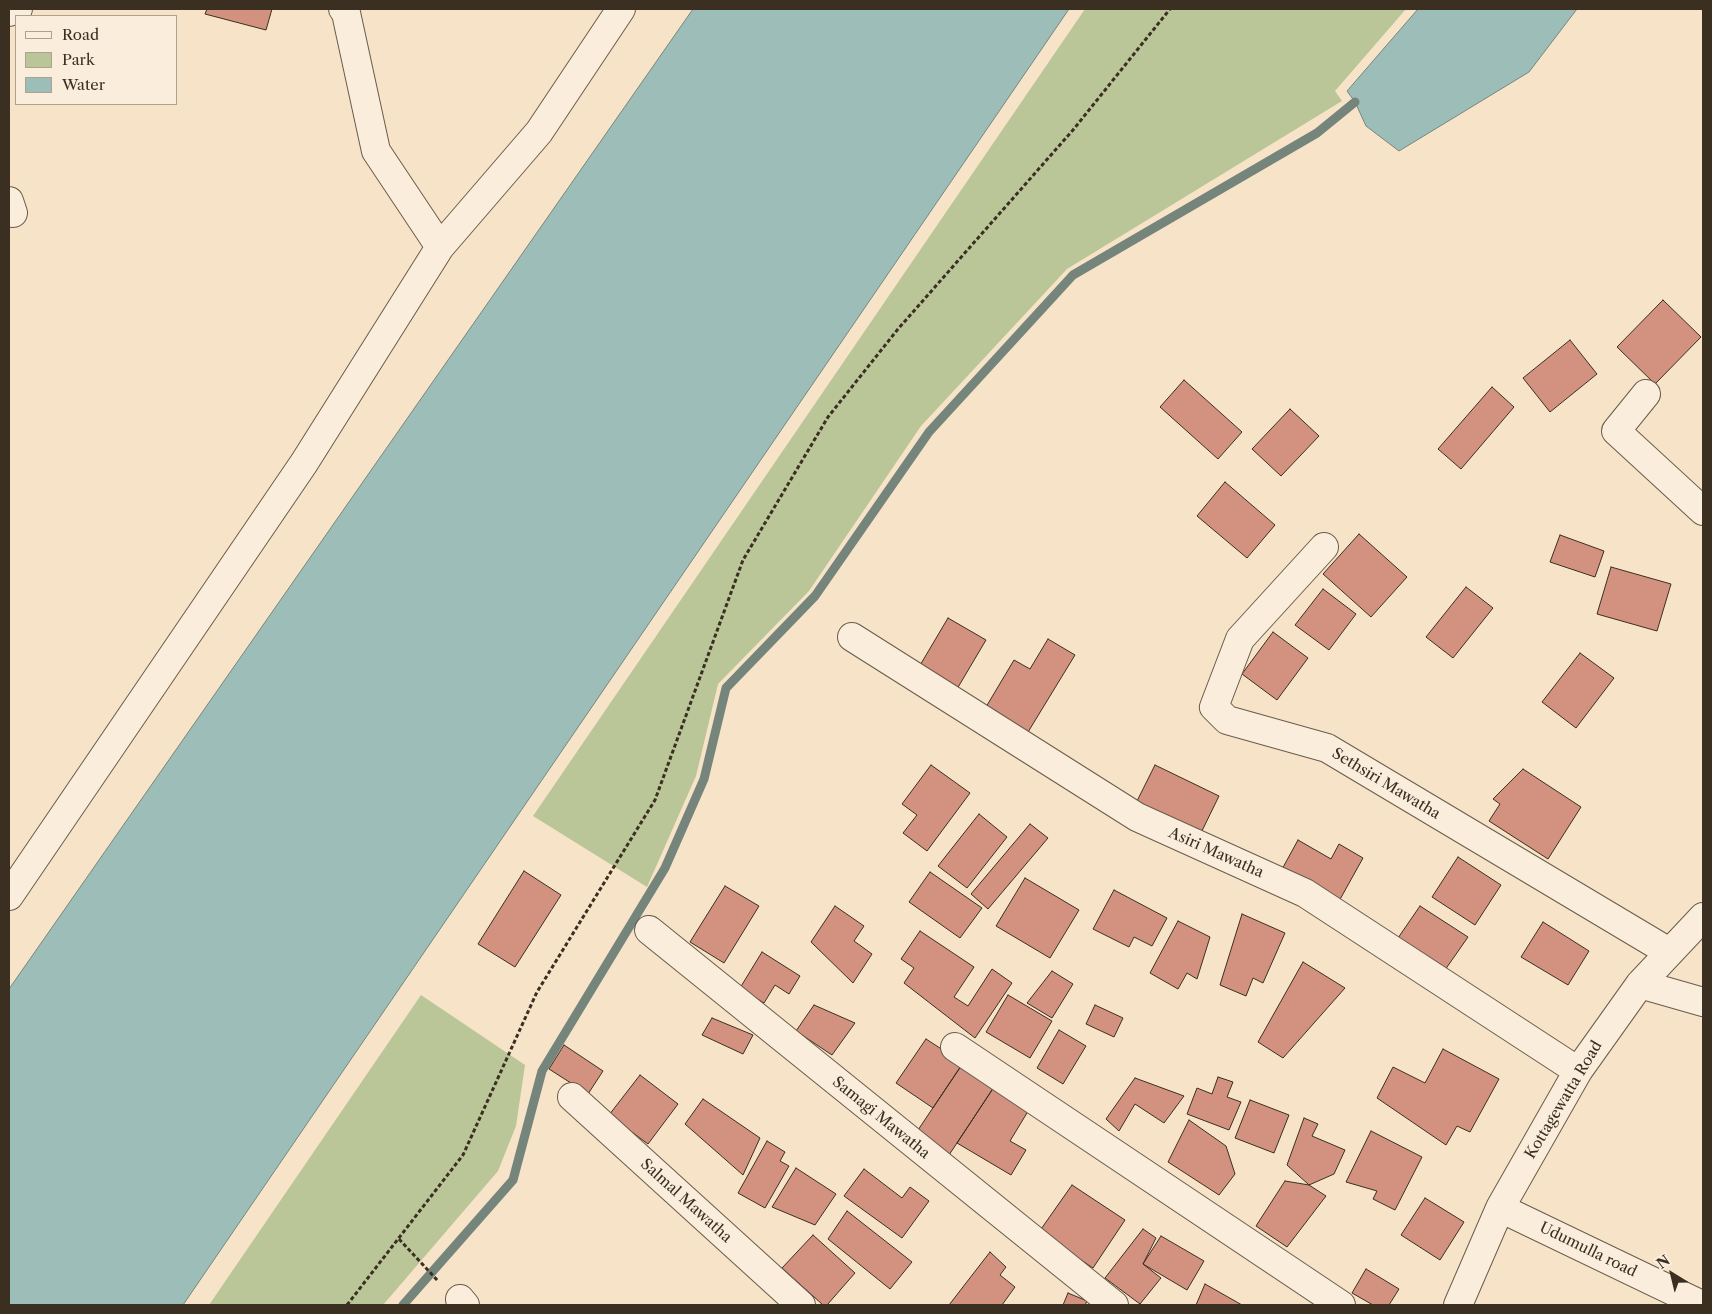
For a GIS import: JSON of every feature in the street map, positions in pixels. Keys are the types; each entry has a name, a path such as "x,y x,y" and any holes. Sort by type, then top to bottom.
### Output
{"street":[{"path":"9,12 18,9"},
{"path":"343,9 346,13 376,151 440,247"},
{"path":"9,896 304,463 440,247 540,132 621,9"},
{"path":"1646,394 1616,430 1703,511"},
{"name":"Sethsiri Mawatha","path":"1324,547 1240,639 1214,707 1227,720 1327,748 1669,952"},
{"name":"Asiri Mawatha","path":"852,637 1138,817 1305,893 1578,1070"},
{"name":"Kottagewatta Road","path":"1458,1305 1500,1208 1578,1070 1640,984 1703,918"},
{"name":"Samagi Mawatha","path":"649,930 1114,1305"},
{"path":"1640,984 1703,1002"},
{"path":"955,1047 1340,1305"},
{"name":"Salmal Mawatha","path":"572,1096 801,1305"},
{"name":"Udumulla road","path":"1500,1208 1702,1305"}],"path":[{"path":"347,1305 463,1155 537,992 655,800 743,560 828,417 898,330 1073,130 1170,9"},
{"path":"399,1239 439,1282"}],"green space":[{"path":"1085,9 1406,9 1335,91 1342,101 1067,269 921,426 809,591 718,684 696,776 647,887 533,816"},
{"path":"421,995 525,1065 516,1126 498,1171 383,1305 209,1305"}],"water":[{"path":"693,9 1069,9 183,1305 9,1305 9,989"},
{"path":"1418,9 1577,9 1529,72 1399,151 1366,126 1355,102 1347,91"}],"building":[{"path":"207,9 272,9 266,30 205,14"},
{"path":"1663,300 1701,337 1655,384 1617,347"},
{"path":"1570,340 1597,374 1550,412 1523,378"},
{"path":"1184,380 1242,432 1218,459 1160,407"},
{"path":"1492,387 1514,407 1461,469 1438,449"},
{"path":"1290,409 1319,436 1281,476 1252,449"},
{"path":"1225,482 1275,525 1247,558 1197,516"},
{"path":"1359,534 1407,577 1371,617 1323,574"},
{"path":"1560,535 1604,551 1595,577 1550,562"},
{"path":"1611,567 1671,584 1657,631 1597,614"},
{"path":"1466,587 1493,608 1453,658 1426,637"},
{"path":"1323,589 1356,614 1329,650 1295,625"},
{"path":"948,618 986,640 957,689 919,667"},
{"path":"1273,632 1308,658 1277,700 1242,674"},
{"path":"1048,639 1075,655 1025,737 983,712 1014,660 1030,669"},
{"path":"1580,653 1614,678 1576,728 1542,702"},
{"path":"931,765 970,793 927,851 903,833 917,815 902,804"},
{"path":"1155,765 1219,796 1199,837 1135,805"},
{"path":"1523,769 1581,807 1548,859 1489,821 1500,804 1493,799"},
{"path":"979,814 1007,837 967,888 938,866"},
{"path":"1030,824 1048,838 988,909 971,894"},
{"path":"1298,840 1331,859 1339,844 1363,858 1338,903 1281,871"},
{"path":"1458,857 1501,885 1475,925 1432,897"},
{"path":"524,871 561,895 515,967 478,944"},
{"path":"930,872 982,908 960,938 909,902"},
{"path":"1025,878 1079,910 1050,958 996,926"},
{"path":"725,886 759,906 724,963 690,942"},
{"path":"1114,890 1167,918 1152,946 1134,937 1129,947 1093,929"},
{"path":"835,906 864,926 854,941 872,954 853,983 811,942"},
{"path":"1420,906 1468,937 1445,970 1398,938"},
{"path":"1242,914 1285,933 1263,983 1253,978 1246,996 1220,985"},
{"path":"1178,921 1210,937 1197,979 1187,973 1178,989 1150,973"},
{"path":"1543,922 1589,951 1568,985 1521,957"},
{"path":"920,931 974,967 954,997 968,1006 992,969 1012,983 975,1038 904,983 914,968 901,959"},
{"path":"762,952 800,976 789,994 775,985 764,1003 740,988"},
{"path":"1303,962 1345,988 1283,1058 1258,1042"},
{"path":"1052,971 1073,984 1052,1018 1027,1003"},
{"path":"1008,995 1052,1021 1030,1058 986,1032"},
{"path":"814,1005 855,1023 832,1055 796,1031"},
{"path":"1095,1005 1123,1018 1114,1037 1086,1024"},
{"path":"712,1018 753,1035 743,1054 702,1035"},
{"path":"1059,1030 1086,1046 1063,1084 1037,1068"},
{"path":"926,1039 963,1063 933,1108 896,1083"},
{"path":"564,1045 603,1071 588,1094 549,1069"},
{"path":"1443,1049 1499,1079 1470,1132 1457,1126 1446,1145 1377,1098 1393,1067 1425,1083"},
{"path":"963,1063 994,1087 949,1155 916,1133"},
{"path":"640,1075 678,1104 648,1144 609,1115"},
{"path":"1218,1077 1233,1082 1227,1097 1241,1102 1229,1130 1187,1114 1197,1088 1212,1094"},
{"path":"1135,1078 1184,1096 1164,1123 1135,1104 1119,1131 1106,1119"},
{"path":"994,1087 1030,1108 1010,1141 1026,1150 1011,1175 957,1143"},
{"path":"703,1099 760,1138 743,1175 685,1124"},
{"path":"1250,1100 1289,1115 1274,1153 1235,1138"},
{"path":"1304,1118 1318,1124 1312,1136 1345,1150 1334,1174 1309,1185 1287,1165"},
{"path":"1189,1120 1226,1146 1235,1174 1219,1195 1168,1162"},
{"path":"1371,1131 1422,1157 1395,1210 1373,1199 1377,1191 1346,1182"},
{"path":"767,1141 785,1152 780,1161 789,1166 765,1208 738,1193"},
{"path":"796,1168 836,1194 815,1225 772,1207"},
{"path":"864,1169 902,1198 910,1187 929,1201 902,1238 844,1196"},
{"path":"1285,1181 1309,1185 1326,1196 1287,1247 1256,1226"},
{"path":"1072,1185 1125,1220 1093,1268 1039,1232"},
{"path":"1425,1198 1464,1222 1440,1260 1401,1235"},
{"path":"847,1211 912,1262 890,1289 828,1239"},
{"path":"1143,1229 1156,1238 1143,1264 1161,1278 1140,1304 1105,1278"},
{"path":"813,1235 855,1273 827,1305 823,1305 782,1268"},
{"path":"1161,1236 1204,1261 1187,1290 1143,1264"},
{"path":"990,1252 1006,1267 1000,1275 1015,1287 1002,1305 949,1305"},
{"path":"1366,1269 1399,1289 1389,1305 1373,1305 1352,1293"},
{"path":"1205,1284 1242,1305 1196,1305"},
{"path":"1068,1293 1087,1301 1085,1305 1063,1305"}],"waterway":[{"path":"403,1305 513,1180 542,1071 665,868 704,779 726,688 815,596 929,432 1073,275 1317,133 1355,102"}]}
